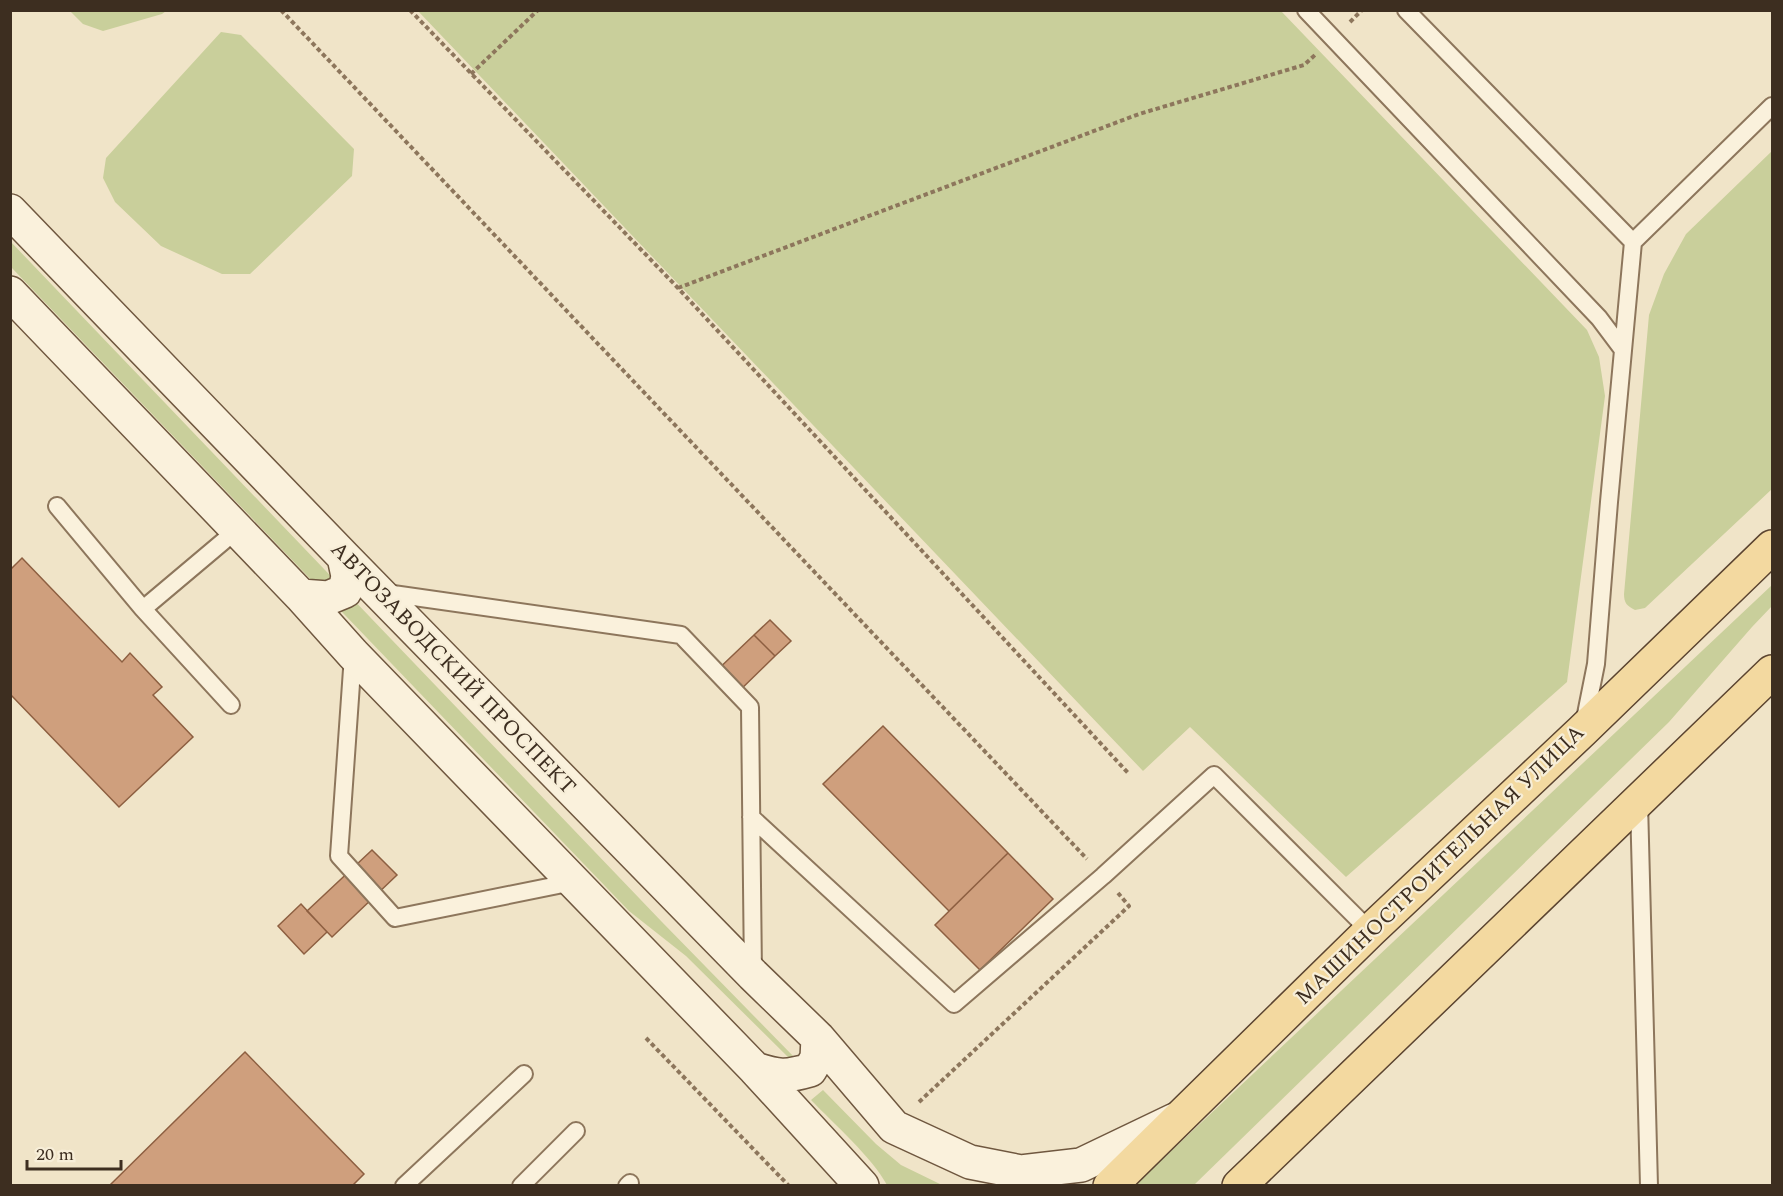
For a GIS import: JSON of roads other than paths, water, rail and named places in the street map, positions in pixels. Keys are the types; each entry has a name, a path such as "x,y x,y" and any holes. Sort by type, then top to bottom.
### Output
{"main road":[{"name":"МАШИНОСТРОИТЕЛЬНАЯ УЛИЦА","path":"1110,1185 1370,931 1773,547"},
{"path":"1239,1185 1773,672"}],"street":[{"name":"АВТОЗАВОДСКИЙ ПРОСПЕКТ","path":"10,211 753,975 903,1118 970,1162 1021,1172 1081,1165 1179,1118"},
{"path":"10,293 301,596 353,654 755,1069 856,1178"},
{"path":"301,596 328,598 345,591 348,576 344,557"},
{"path":"755,1069 775,1076 792,1076 810,1070 817,1058 818,1038"}],"lane":[{"path":"1306,10 1599,318 1623,350"},
{"path":"1406,10 1633,242"},
{"path":"1582,730 1596,664 1633,242 1773,106"},
{"path":"57,506 143,609 231,705"},
{"path":"143,609 238,530"},
{"path":"379,592 681,636 750,707 753,975"},
{"path":"353,654 339,856 395,918 573,882"},
{"path":"751,817 954,1004 1103,876 1214,775 1370,931"},
{"path":"1639,800 1649,1185"},
{"path":"404,1185 524,1074"},
{"path":"521,1185 576,1131"}]}
